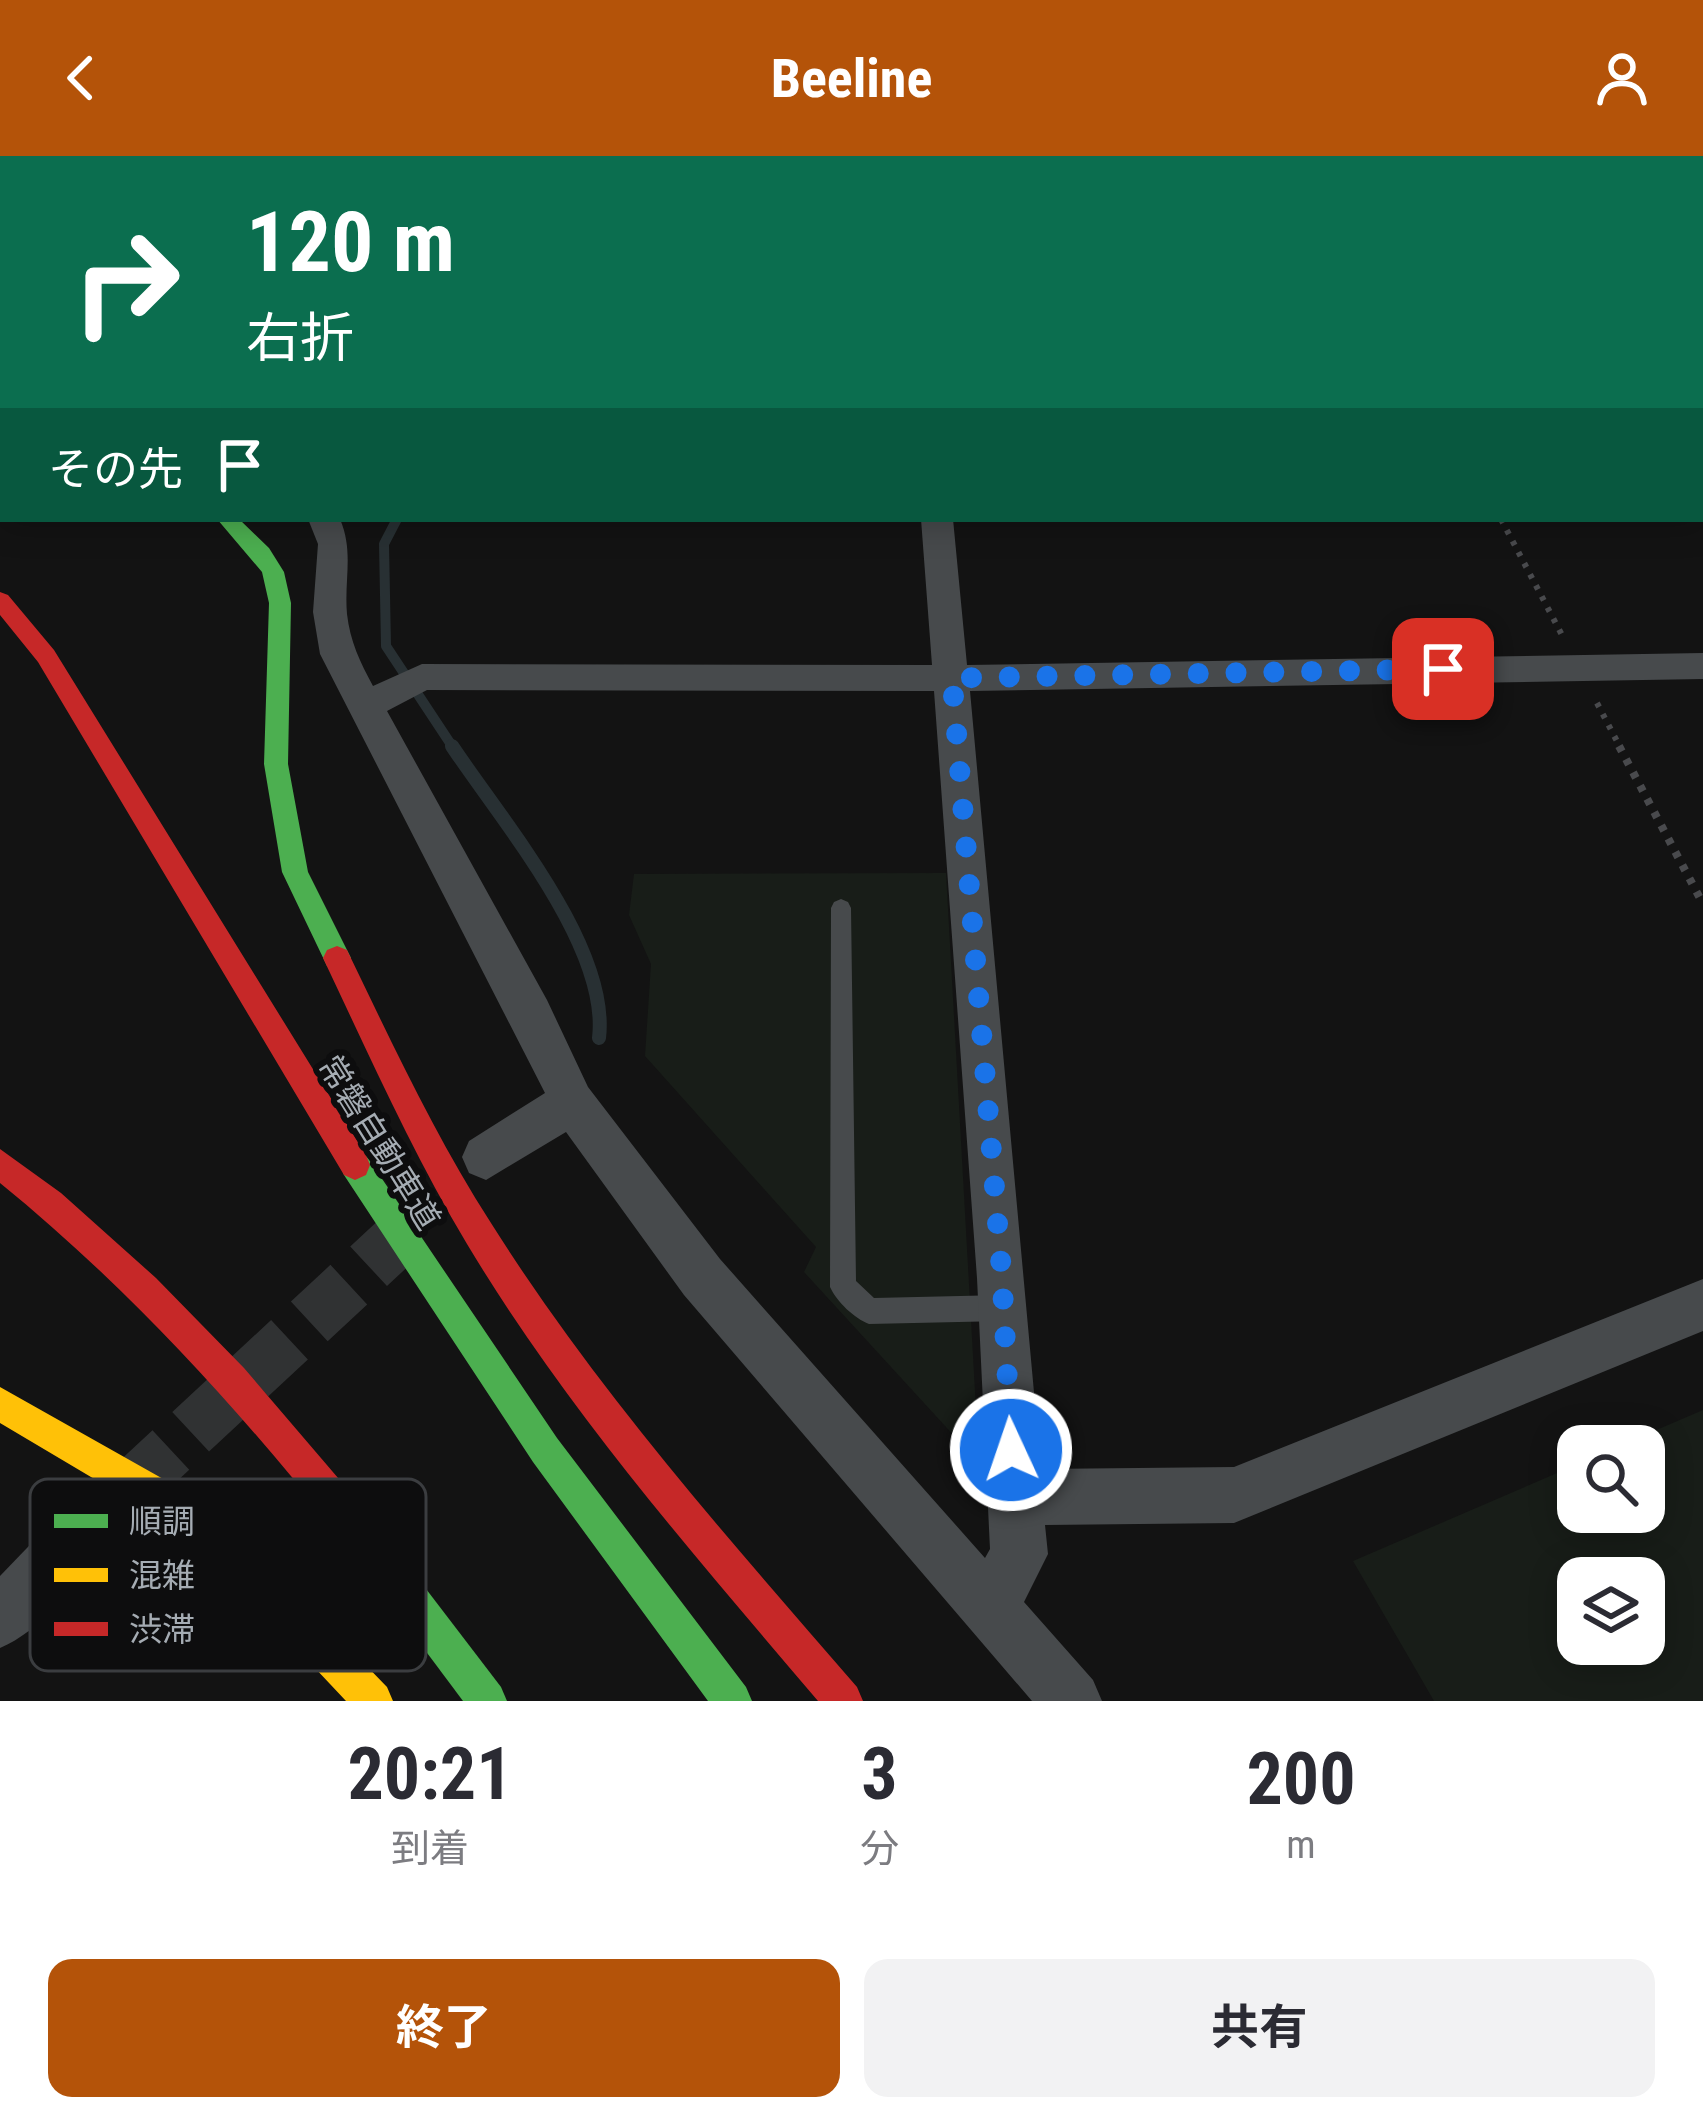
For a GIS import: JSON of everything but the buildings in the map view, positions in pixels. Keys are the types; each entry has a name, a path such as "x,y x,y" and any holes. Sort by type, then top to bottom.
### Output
{"highway":[{"path":"229,522 262,553 273,572 280,603 276,764 296,872 437,1163 528,1307 688,1520 843,1701"},
{"name":"常磐自動車道","path":"0,600 46,656 245,994 405,1249 640,1586 732,1701"},
{"path":"0,1164 44,1195 161,1299 260,1404 317,1479"},
{"path":"0,1403 129,1479"},
{"path":"426,1621 487,1701"},
{"path":"345,1671 373,1701"}],"street":[{"path":"938,522 1004,1308 1018,1554 989,1608"},
{"path":"337,527 330,612 338,654 532,1014 572,1102 702,1277 1072,1701"},
{"path":"368,704 422,676 952,678 1703,665"},
{"path":"487,1157 572,1102"},
{"path":"1014,1497 1234,1495 1703,1305"},
{"path":"0,1619 30,1587"}],"lane":[{"path":"841,908 843,1287 869,1311 1004,1308"}],"path":[{"path":"1503,522 1703,904"}],"shaded area":[{"path":"946,873 979,1463 804,1272 816,1247 645,1056 651,964 629,915 634,874"},
{"path":"1703,1410 1703,1701 1434,1701 1353,1561 1557,1473 1557,1533 1665,1533 1665,1426"}],"waterway":[{"path":"395,522 384,544 386,646 452,746"},
{"path":"452,746 571,925 598,1002 599,1038"}],"tunnel":[{"path":"140,1479 414,1224"}],"traffic: fast":[{"path":"230,522 262,553 273,572 280,603 276,764 295,872 337,958"},
{"path":"355,1165 545,1450 732,1701"},
{"path":"426,1620 487,1701"}],"traffic: slow":[{"path":"0,1404 129,1479"},
{"path":"344,1671 373,1701"}],"traffic: jam":[{"path":"0,600 46,656 355,1165"},
{"path":"337,958 437,1163 526,1306 626,1442 843,1701"},
{"path":"0,1164 145,1289 317,1479"}],"route":[{"path":"1011,1450 1002,1277 952,678 1443,669"}]}
